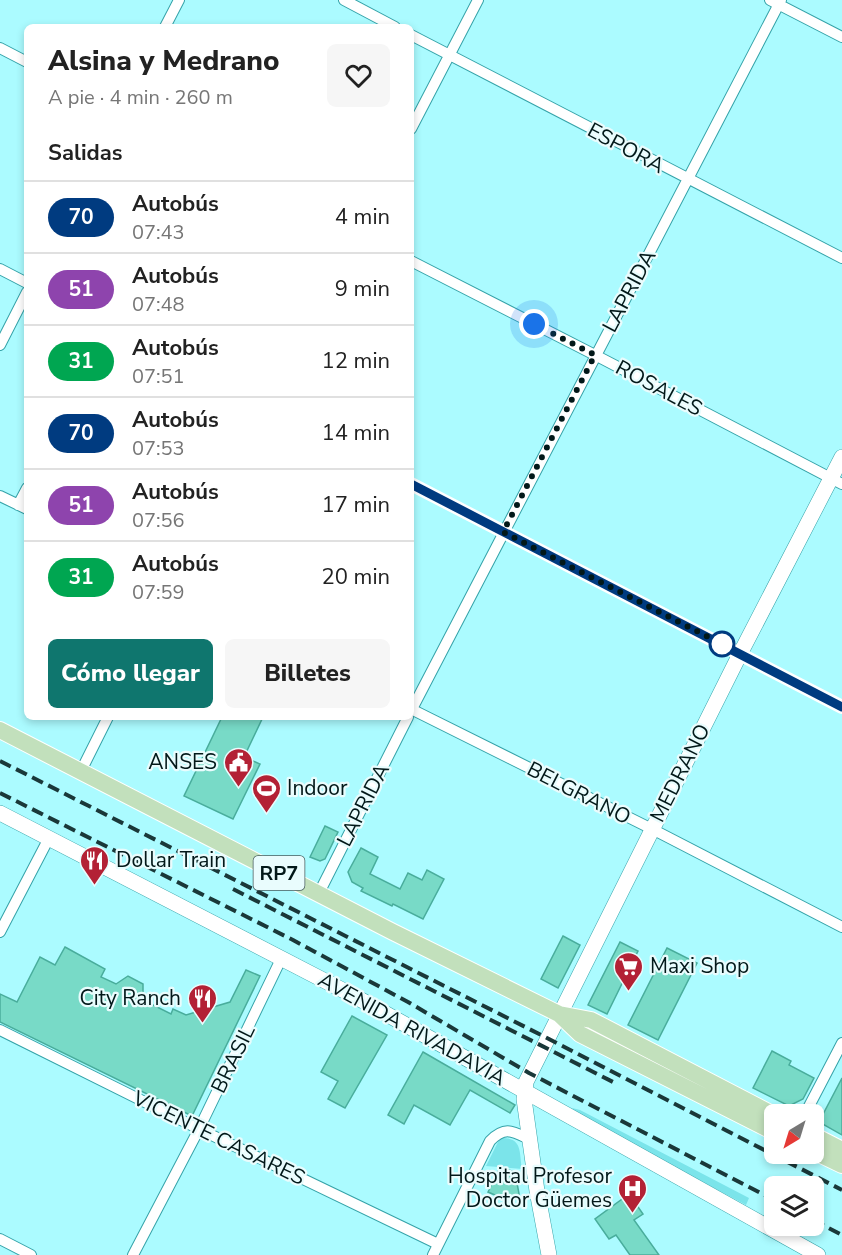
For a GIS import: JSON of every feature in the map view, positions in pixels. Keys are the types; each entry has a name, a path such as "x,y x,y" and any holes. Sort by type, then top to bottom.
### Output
{"main road":[{"name":"RP7","path":"0,730 393,932 560,1014 591,1020 764,1110"},
{"name":"RP7","path":"560,1014 580,1034 764,1127"},
{"path":"824,1141 842,1150"},
{"path":"824,1156 842,1165"}],"street":[{"path":"167,24 179,0"},
{"path":"344,0 389,24"},
{"path":"414,123 478,0"},
{"path":"776,2 842,38"},
{"name":"LAPRIDA","path":"414,704 687,179 776,2"},
{"name":"ESPORA","path":"414,37 842,258"},
{"path":"0,48 24,60"},
{"name":"ROSALES","path":"414,263 837,481"},
{"path":"0,269 24,281"},
{"path":"0,345 24,298"},
{"name":"MEDRANO","path":"524,1091 529,1073 740,654 837,481 842,457"},
{"path":"414,486 842,707"},
{"path":"0,496 23,507"},
{"name":"BELGRANO","path":"414,711 652,829 842,927"},
{"path":"81,771 106,720"},
{"name":"LAPRIDA","path":"319,893 406,720"},
{"name":"AVENIDA RIVADAVIA","path":"0,813 282,957 818,1255"},
{"path":"0,932 49,838"},
{"name":"BRASIL","path":"133,1255 199,1129 282,957"},
{"name":"VICENTE CASARES","path":"0,1030 438,1244"},
{"path":"810,1104 842,1043"},
{"path":"524,1091 529,1139 549,1255"},
{"path":"433,1255 490,1141 504,1131 515,1132 529,1139"},
{"path":"0,1239 31,1255"}],"shaded area":[{"path":"572,1108 580,1110 749,1198 746,1205 579,1116"},
{"path":"502,1138 514,1141 519,1147 522,1169 486,1166"}],"building":[{"path":"221,720 262,720 244,757 260,764 233,819 184,796"},
{"path":"325,826 338,832 325,859 320,861 310,857"},
{"path":"361,848 378,857 370,874 400,889 408,873 422,880 427,870 444,879 423,919 361,891 363,888 352,882 348,872"},
{"path":"563,936 580,945 558,988 541,979"},
{"path":"620,942 638,951 607,1014 588,1005"},
{"path":"65,947 105,969 101,977 116,984 128,976 143,984 143,1000 171,1014 173,1009 186,1015 230,1002 246,970 260,976 192,1116 0,1022 0,994 17,1002 40,957 55,965"},
{"path":"667,948 697,963 658,1040 628,1025"},
{"path":"352,1016 387,1035 345,1108 328,1099 338,1081 321,1072"},
{"path":"772,1051 791,1061 789,1065 814,1078 803,1099 793,1104 785,1104 753,1088"},
{"path":"423,1052 515,1105 510,1113 470,1090 450,1125 414,1105 404,1124 388,1115"},
{"path":"842,1078 842,1135 824,1125 824,1112"},
{"path":"500,1167 515,1172 520,1199 504,1199 488,1192"},
{"path":"629,1194 643,1214 634,1220 659,1255 630,1255 616,1235 609,1239 595,1219"}],"railway":[{"path":"0,761 842,1190"},
{"path":"0,793 293,940 408,1002 529,1073 764,1195"},
{"path":"233,889 613,1082"},
{"path":"824,1226 842,1235"}],"bus line":[{"name":"70","path":"414,486 842,707"}],"place":[{"name":"ANSES","path":"238,788"},
{"name":"Indoor","path":"266,814"},
{"name":"Dollar Train","path":"95,886"},
{"name":"Maxi Shop","path":"629,992"},
{"name":"City Ranch","path":"202,1024"},
{"name":"Hospital Profesor Doctor Güemes","path":"633,1214"}],"route":[{"path":"534,324 595,355 503,532 722,644"}]}
